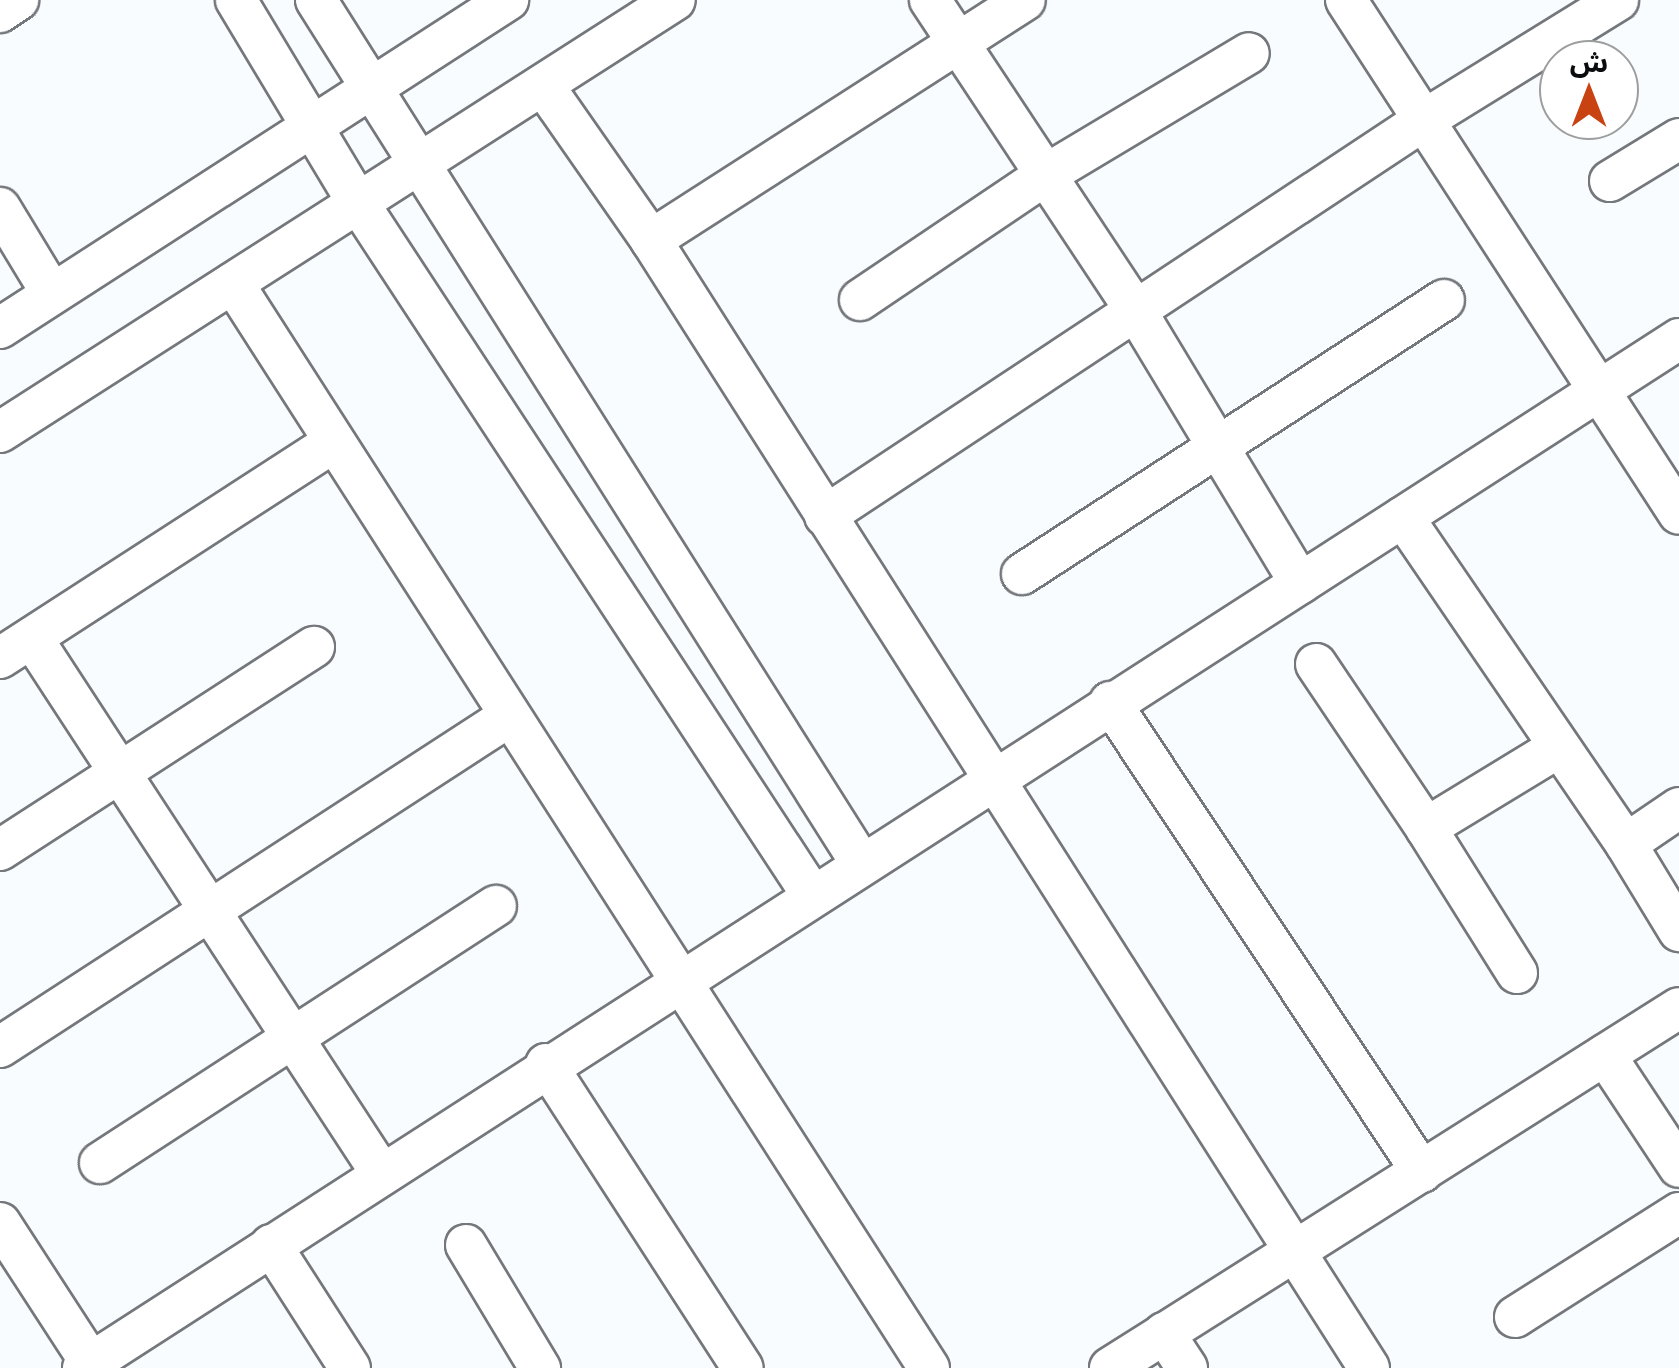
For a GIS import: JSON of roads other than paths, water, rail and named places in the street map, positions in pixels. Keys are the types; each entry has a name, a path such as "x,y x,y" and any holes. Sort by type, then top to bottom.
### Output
{"street":[{"path":"0,12 18,0"},
{"path":"236,0 358,201 812,895"},
{"path":"316,0 861,862"},
{"path":"0,328 508,0"},
{"path":"0,432 675,0"},
{"path":"930,0 1136,311 1300,582"},
{"path":"651,240 1025,0"},
{"path":"1346,0 1679,514"},
{"path":"824,516 1424,120 1618,0"},
{"path":"860,300 1047,174 1249,53"},
{"path":"543,86 651,240 990,779 1369,1368"},
{"path":"1610,180 1679,140"},
{"path":"0,208 52,294"},
{"path":"233,283 330,444 929,1368"},
{"path":"1022,574 1444,300"},
{"path":"0,1225 89,1366 546,1064 1679,338"},
{"path":"330,444 16,648 120,772 381,1172"},
{"path":"1403,517 1626,844 1679,931"},
{"path":"0,850 314,647"},
{"path":"1316,664 1517,973"},
{"path":"1110,702 1422,1172"},
{"path":"0,1046 508,717"},
{"path":"1426,828 1559,746"},
{"path":"1626,844 1679,808"},
{"path":"100,1163 496,906"},
{"path":"1110,1368 1679,1008"},
{"path":"1605,1055 1679,1167"},
{"path":"546,1064 743,1368"},
{"path":"1515,1318 1679,1214"},
{"path":"270,1245 350,1368"},
{"path":"466,1245 540,1368"},
{"path":"1164,1333 1187,1368"}]}
